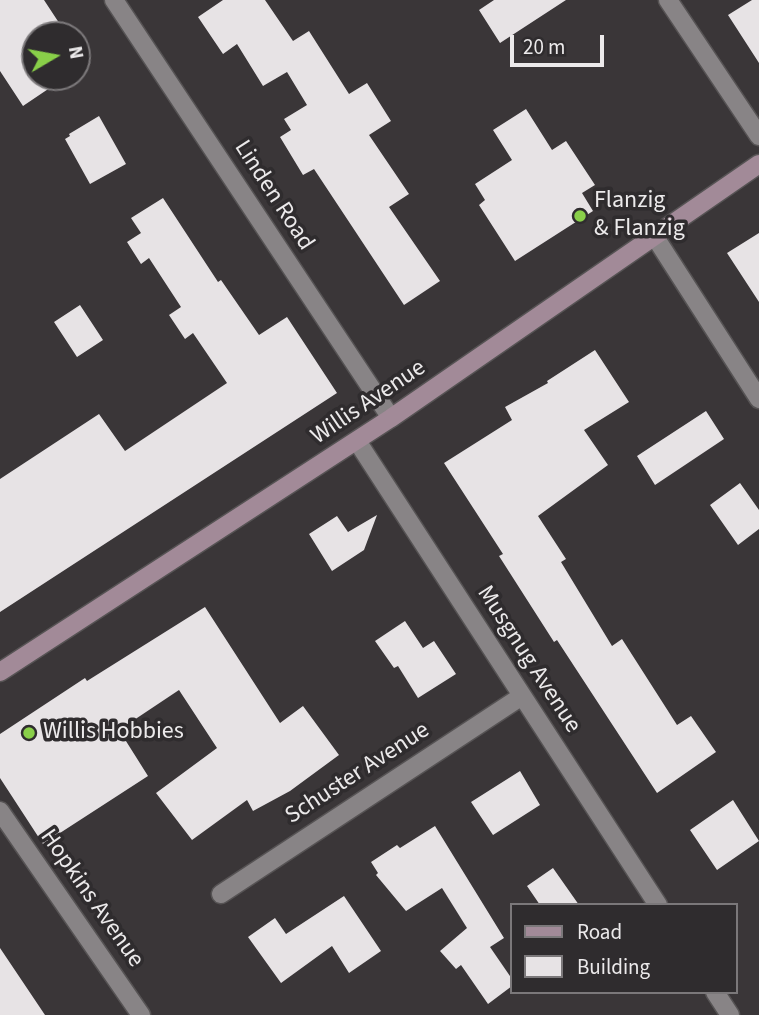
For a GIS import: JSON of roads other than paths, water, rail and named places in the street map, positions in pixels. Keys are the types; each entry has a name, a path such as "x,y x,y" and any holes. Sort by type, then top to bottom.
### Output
{"main road":[{"name":"Willis Avenue","path":"0,673 391,418 759,164"}],"street":[{"name":"Linden Road","path":"114,0 391,418"},
{"path":"668,0 759,136"},
{"path":"655,237 759,399"},
{"name":"Musgnug Avenue","path":"356,441 657,903"},
{"name":"Schuster Avenue","path":"221,894 522,696"},
{"name":"Hopkins Avenue","path":"0,811 141,1015"},
{"path":"716,994 730,1015"}],"place":[{"name":"Flanzig & Flanzig","path":"580,216"},
{"name":"Willis Hobbies","path":"29,733"}]}
